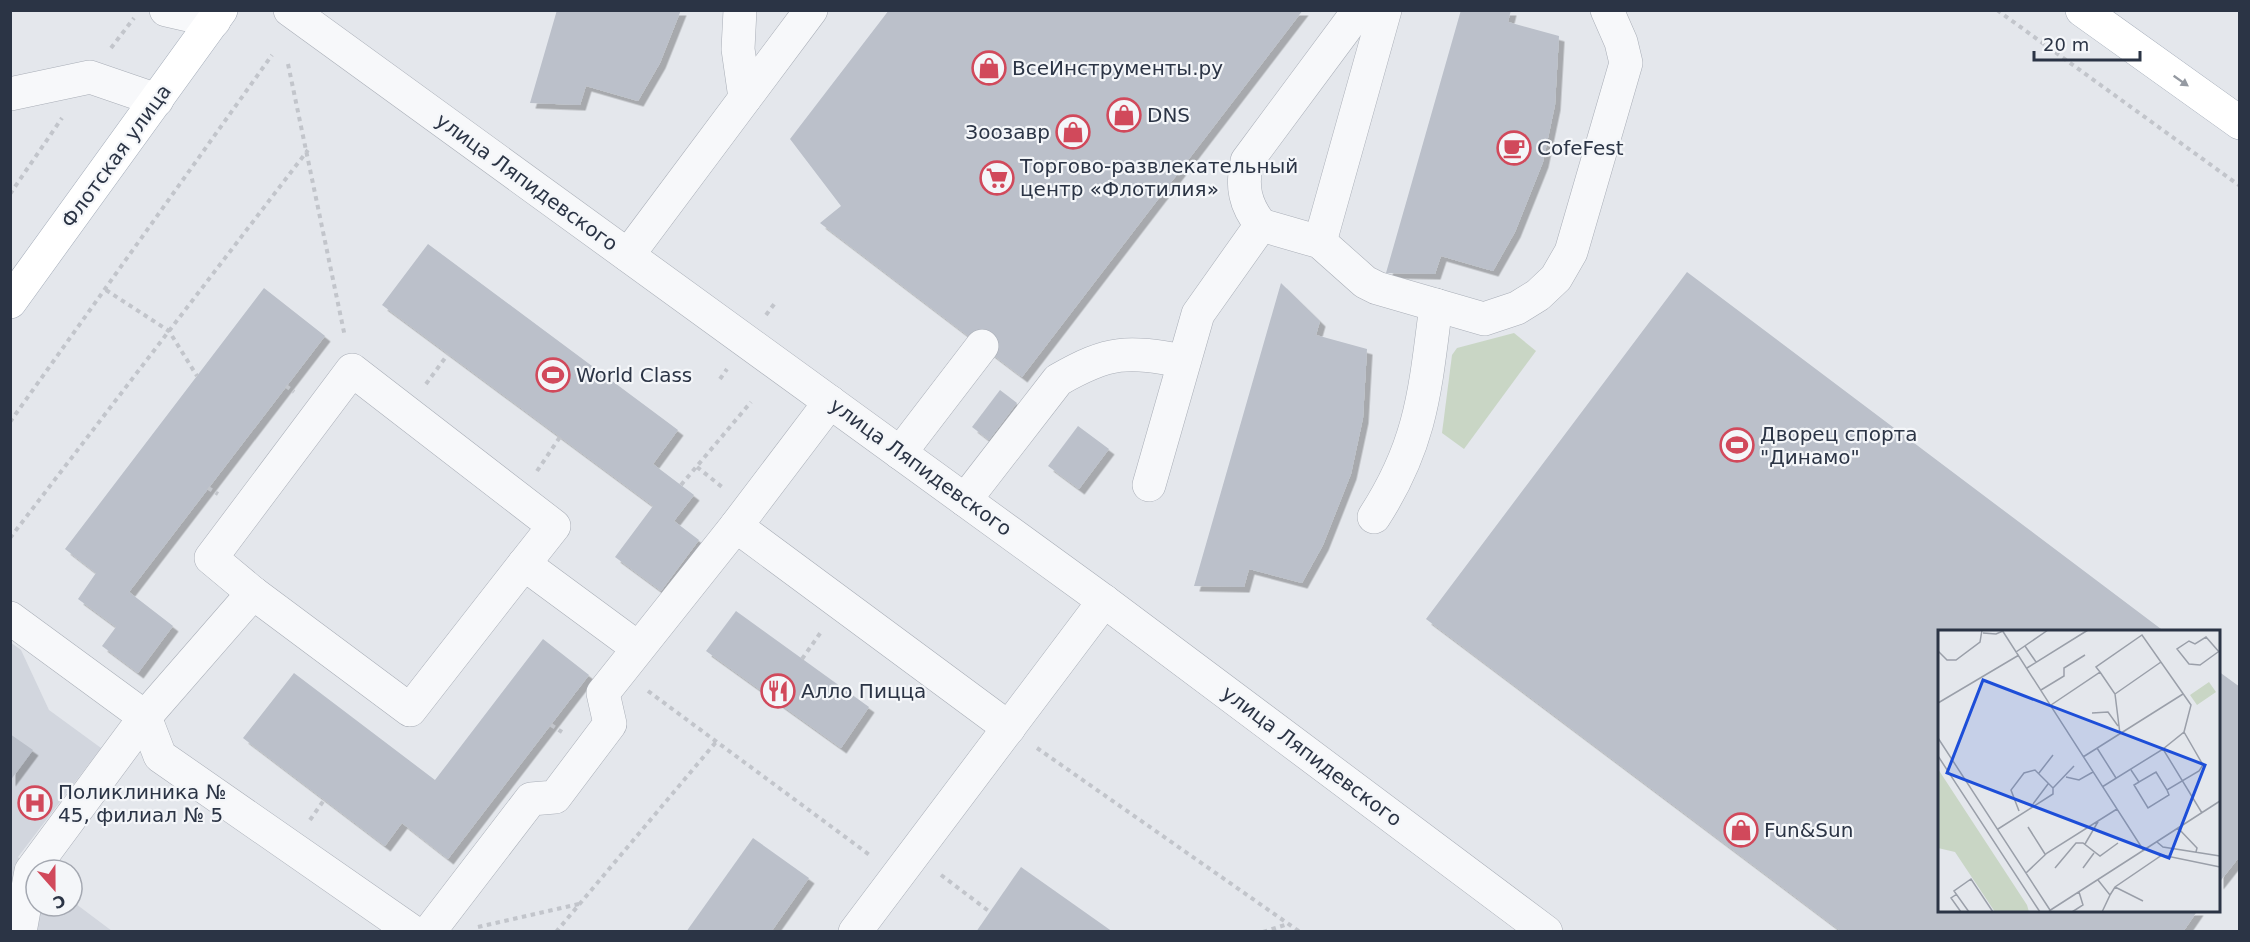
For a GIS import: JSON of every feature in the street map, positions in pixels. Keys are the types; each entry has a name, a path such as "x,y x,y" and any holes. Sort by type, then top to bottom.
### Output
{"main road":[{"path":"2082,10 2240,123"},
{"name":"Флотская улица","path":"13,295 218,16"}],"street":[{"path":"166,10 218,16"},
{"name":"улица Ляпидевского","path":"290,10 1104,601 1546,932"},
{"path":"740,10 738,49 745,98"},
{"path":"628,255 811,10"},
{"path":"1359,10 1247,161 1244,192 1252,214 1261,225 1320,242 1371,286 1484,319 1517,308 1538,295 1556,278 1571,252 1626,63 1621,42 1607,10"},
{"path":"1320,242 1385,10"},
{"path":"10,94 90,77 157,100"},
{"path":"1149,484 1184,361 1203,305 1261,225"},
{"path":"1374,517 1404,465 1413,439 1422,408 1436,305"},
{"path":"900,453 982,346"},
{"path":"965,500 1058,380 1078,368 1112,356 1136,353 1184,361"},
{"path":"352,370 554,526 524,564 410,710 253,593 211,558 352,370"},
{"path":"429,932 531,799 555,797 610,724 603,693 736,526 830,402"},
{"path":"736,526 1009,728"},
{"path":"524,564 629,660"},
{"path":"20,932 32,871 145,717 253,593"},
{"path":"857,931 1104,601"},
{"path":"10,618 145,717 160,756 413,932"}],"path":[{"path":"1997,10 2240,186"},
{"path":"10,422 272,55"},
{"path":"288,64 308,150 352,370"},
{"path":"10,538 308,150"},
{"path":"106,290 169,331 197,376"},
{"path":"681,485 751,402"},
{"path":"629,660 716,742 897,876"},
{"path":"1009,728 1299,932"},
{"path":"556,932 716,742"},
{"path":"948,880 990,912"},
{"path":"468,929 579,904"},
{"path":"1263,932 1288,924"}],"shaded area":[{"name":"Поликлиника № 45, филиал № 5","path":"10,642 21,650 49,710 101,748 18,857 24,863 24,918 84,918 84,910 112,931 11,931"}],"green space":[{"path":"1514,333 1536,351 1464,449 1442,433 1452,355 1457,348"}],"building":[{"path":"557,10 681,10 660,63 638,101 586,86 580,105 530,103"},
{"name":"Торгово-развлекательный центр «Флотилия»","path":"889,10 1303,10 1022,377 820,223 841,206 790,139"},
{"path":"1461,10 1511,10 1508,22 1559,36 1555,105 1543,162 1515,232 1493,271 1441,256 1435,274 1386,273"},
{"path":"428,244 678,430 653,464 694,495 674,521 699,540 661,591 615,557 653,506 382,305"},
{"name":"Дворец спорта \"Динамо\"","path":"1687,272 2162,630 1938,630 1938,912 2197,912 2183,932 1842,932 1426,619"},
{"path":"1281,283 1320,321 1316,335 1367,349 1363,418 1351,474 1323,545 1302,583 1249,569 1244,587 1194,586"},
{"path":"264,288 325,336 129,592 173,626 138,673 102,646 116,627 78,599 96,573 65,549"},
{"path":"1000,390 1017,403 989,440 972,427"},
{"path":"1078,426 1109,449 1079,489 1048,466"},
{"path":"736,611 869,707 841,748 706,651"},
{"path":"543,639 589,675 448,859 402,823 385,846 243,738 294,673 435,780"},
{"path":"2220,672 2240,687 2240,856 2220,881"},
{"path":"10,734 33,750 10,781"},
{"path":"753,838 809,878 771,932 686,932"},
{"path":"1021,867 1113,932 976,932"}],"place":[{"name":"ВсеИнструменты.ру","path":"989,68"},
{"name":"DNS","path":"1124,115"},
{"name":"Зоозавр","path":"1073,132"},
{"name":"CofeFest","path":"1514,148"},
{"name":"Торгово-развлекательный центр «Флотилия»","path":"997,178"},
{"name":"World Class","path":"553,375"},
{"name":"Дворец спорта \"Динамо\"","path":"1737,445"},
{"name":"Алло Пицца","path":"778,691"},
{"name":"Поликлиника № 45, филиал № 5","path":"35,803"},
{"name":"Fun&Sun","path":"1741,830"}]}
